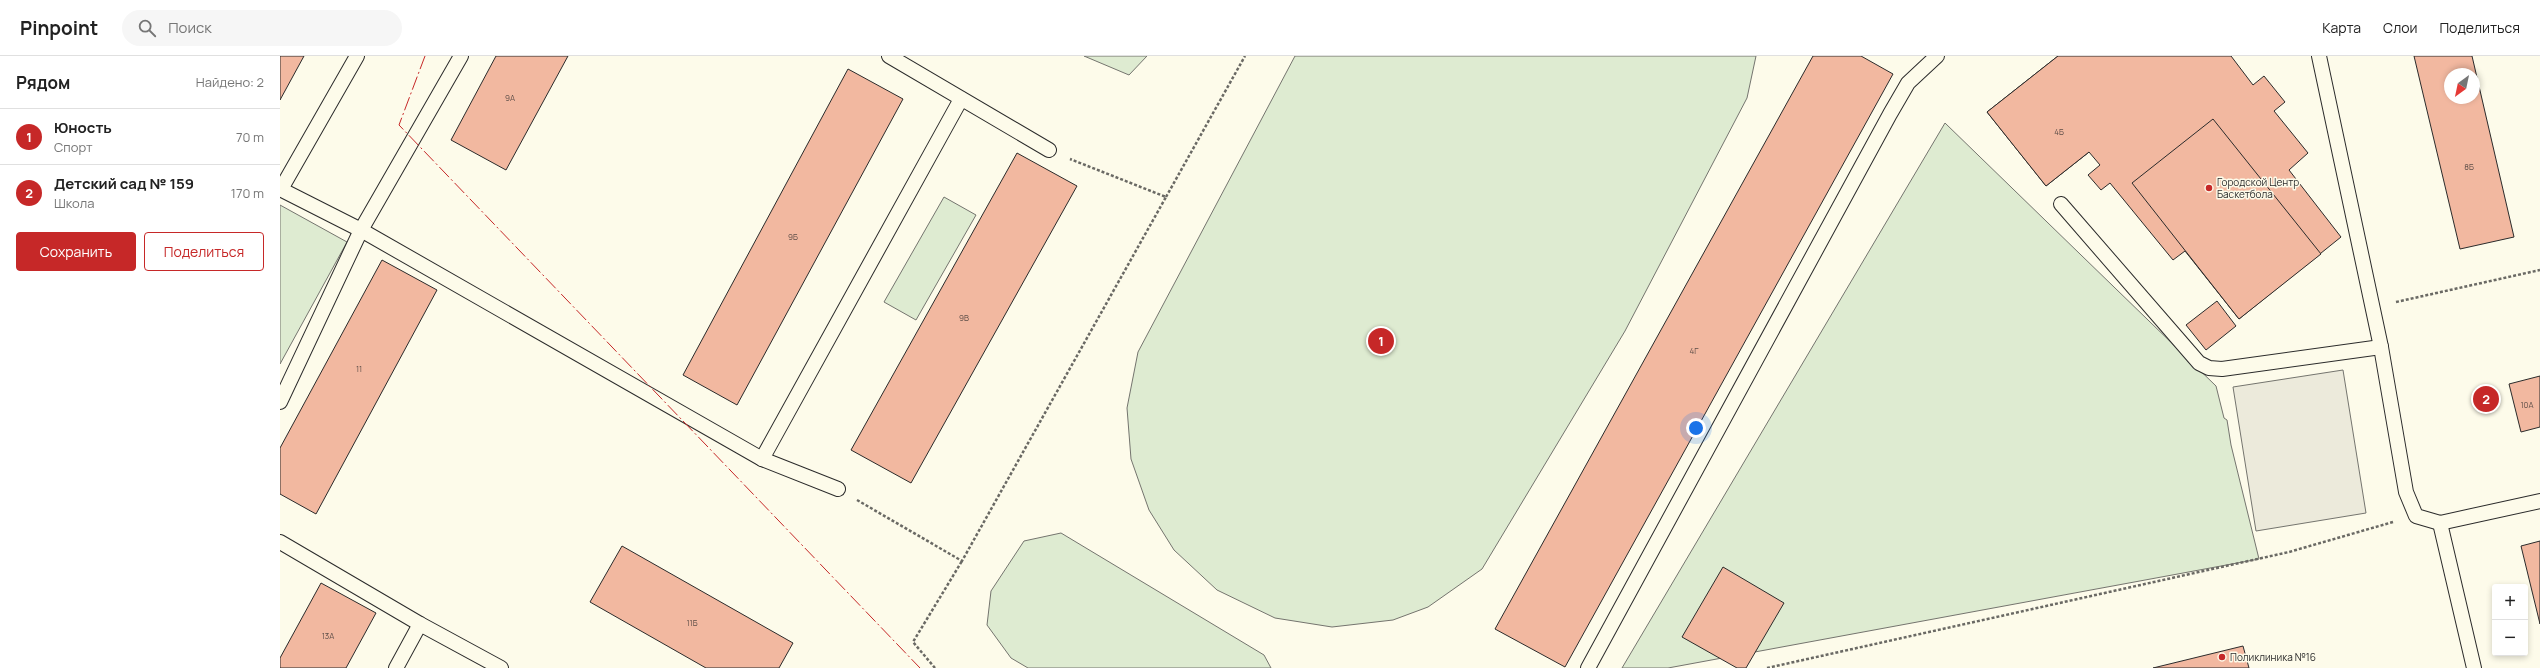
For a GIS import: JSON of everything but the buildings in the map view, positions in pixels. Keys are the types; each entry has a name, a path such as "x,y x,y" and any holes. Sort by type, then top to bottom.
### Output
{"lane":[{"path":"357,56 280,189 361,230 762,459 838,489"},
{"path":"280,402 361,230 461,56"},
{"path":"890,56 960,99 1049,150"},
{"path":"1588,668 1890,114 1908,83 1937,56"},
{"path":"2319,56 2381,347 2406,492 2416,516 2440,523 2540,501"},
{"path":"762,459 960,99"},
{"path":"2061,204 2199,363 2209,368 2222,369 2381,347"},
{"path":"2440,523 2474,668"},
{"path":"280,542 420,624 481,663 501,668"},
{"path":"396,668 420,624"}],"path":[{"path":"935,668 913,642 962,561 1245,56"},
{"path":"1049,150 1166,197"},
{"path":"2372,307 2540,270"},
{"path":"838,489 962,561"},
{"path":"1767,668 2289,552 2416,516"}],"green space":[{"path":"1084,56 1147,56 1129,75"},
{"path":"1295,56 1756,56 1747,98 1625,331 1482,569 1428,607 1393,620 1332,627 1275,618 1217,590 1174,550 1149,510 1131,459 1127,408 1138,352"},
{"path":"1945,123 2216,386 2224,418 2227,420 2231,445 2259,559 1668,668 1622,668"},
{"path":"944,197 976,215 916,320 884,302"},
{"path":"280,205 347,242 280,364"},
{"path":"1061,533 1264,655 1271,668 1028,668 1011,658 987,625 991,591 1024,541"}],"shaded area":[{"path":"2343,370 2366,513 2256,531 2233,387"}],"power":[{"path":"425,56 399,125 920,668"}],"place":[{"name":"Городской Центр Баскетбола","path":"2209,188"},
{"name":"Юность","path":"1381,341"},
{"name":"Детский сад № 159","path":"2486,399"},
{"name":"Поликлиника №16","path":"2222,657"}]}
